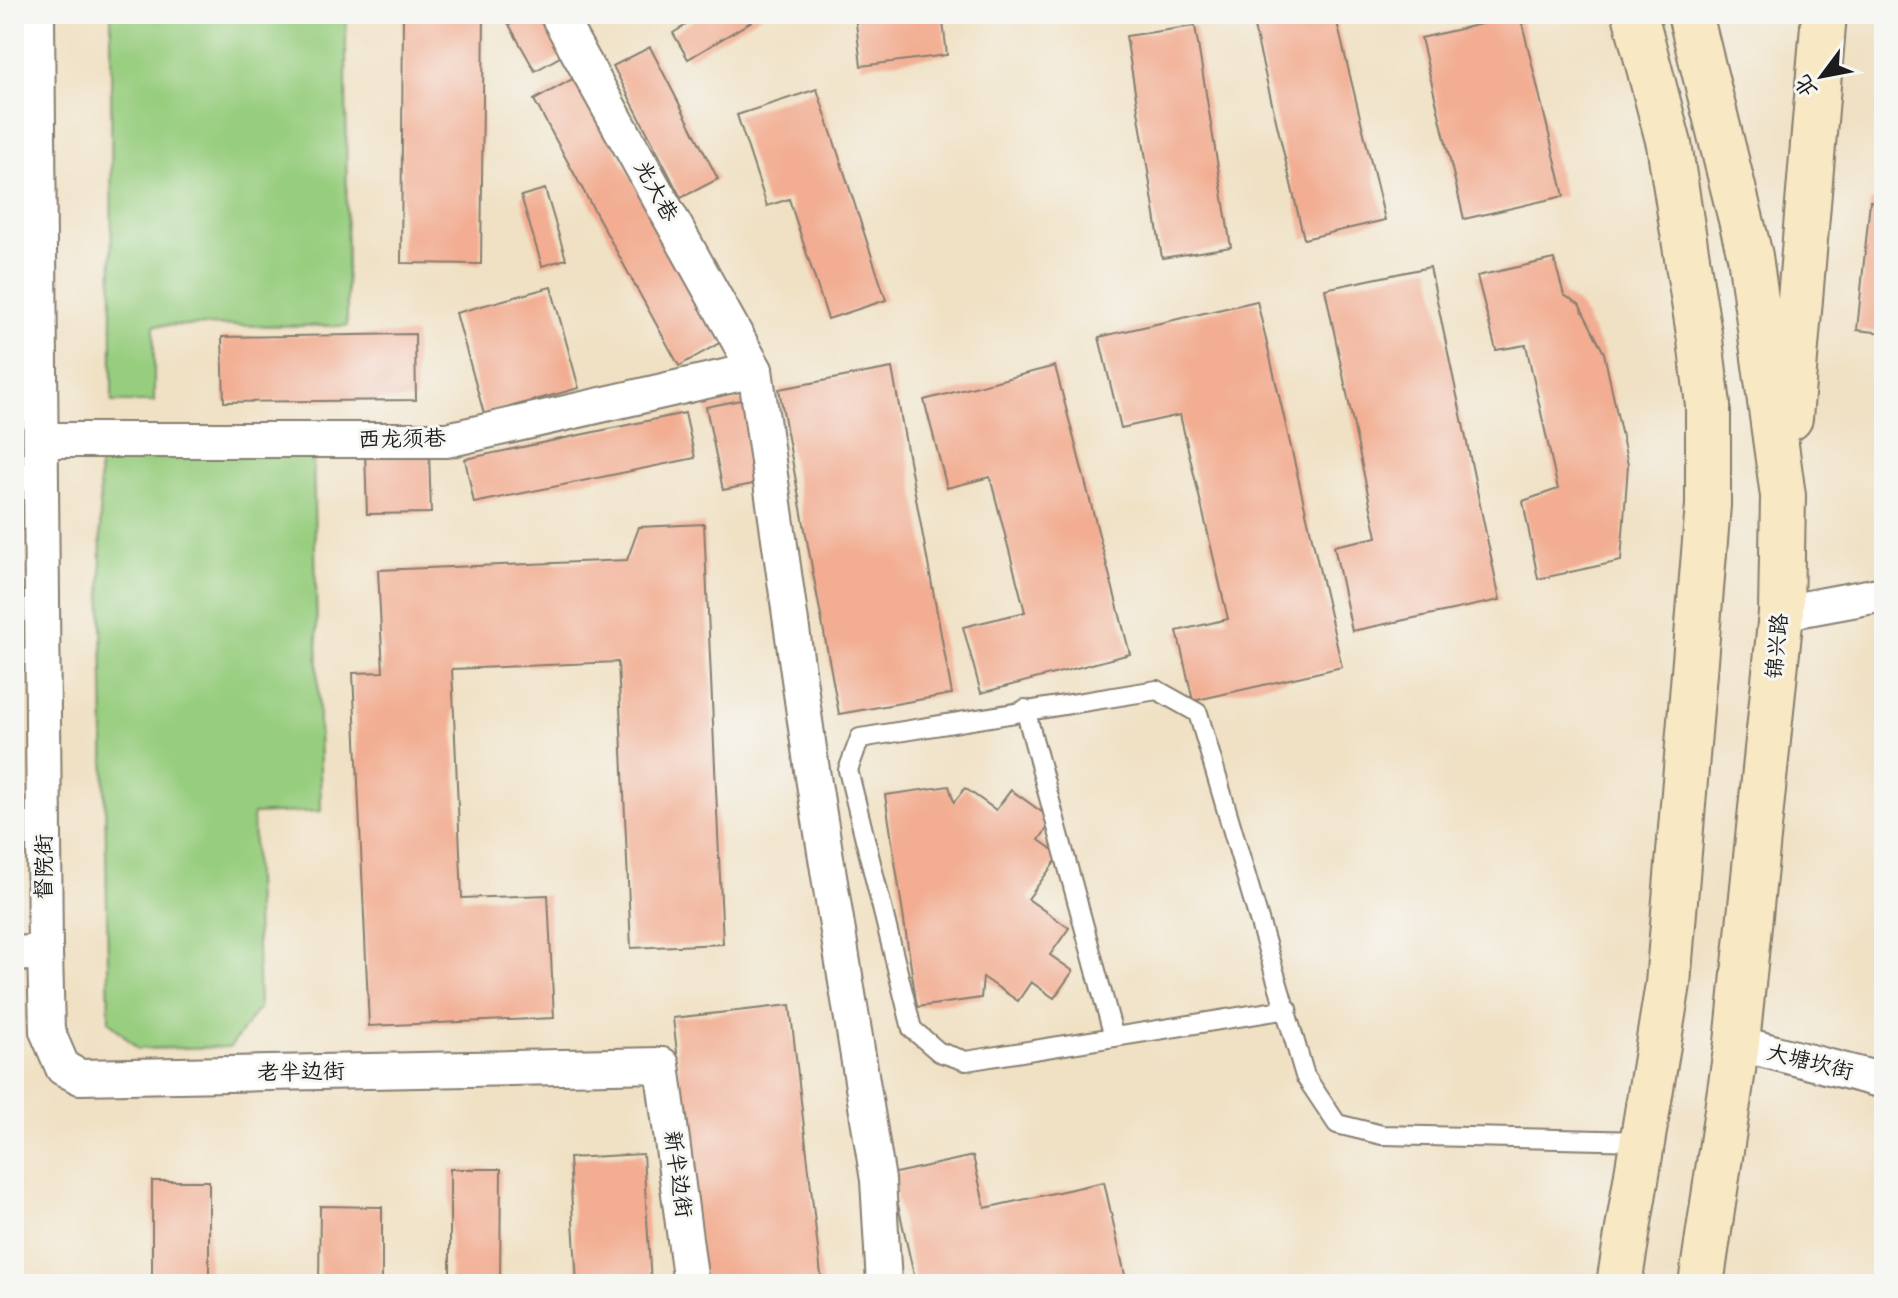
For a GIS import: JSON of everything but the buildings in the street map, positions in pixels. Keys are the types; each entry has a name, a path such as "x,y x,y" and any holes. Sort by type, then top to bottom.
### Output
{"main road":[{"path":"1619,1284 1668,984 1708,505 1708,405 1669,144 1635,14"},
{"name":"锦兴路","path":"1690,14 1750,256 1783,496 1781,613 1737,1043 1701,1284"},
{"path":"1783,496 1824,14"}],"street":[{"name":"督院街","path":"29,953 41,440 27,344 37,14"},
{"name":"光大巷","path":"557,14 755,370"},
{"name":"西龙须巷","path":"41,440 447,440 755,370"},
{"path":"755,370 813,777 878,1180 884,1284"},
{"path":"1781,613 1884,594"},
{"name":"老半边街","path":"29,953 47,1031 63,1068 80,1077 662,1065"},
{"name":"大塘坎街","path":"1737,1043 1884,1081"},
{"name":"新半边街","path":"662,1065 691,1284"}],"lane":[{"path":"1288,1009 966,1061 939,1052 912,1029 848,770 860,738 1157,690 1198,713 1288,1009 1305,1076 1337,1124 1382,1135 1644,1141"},
{"path":"1025,709 1114,1037"}],"green space":[{"path":"111,14 346,14 347,326 154,325 154,402 112,402"},
{"path":"313,455 321,811 253,814 259,1008 230,1047 138,1049 109,1021 99,456"}]}
